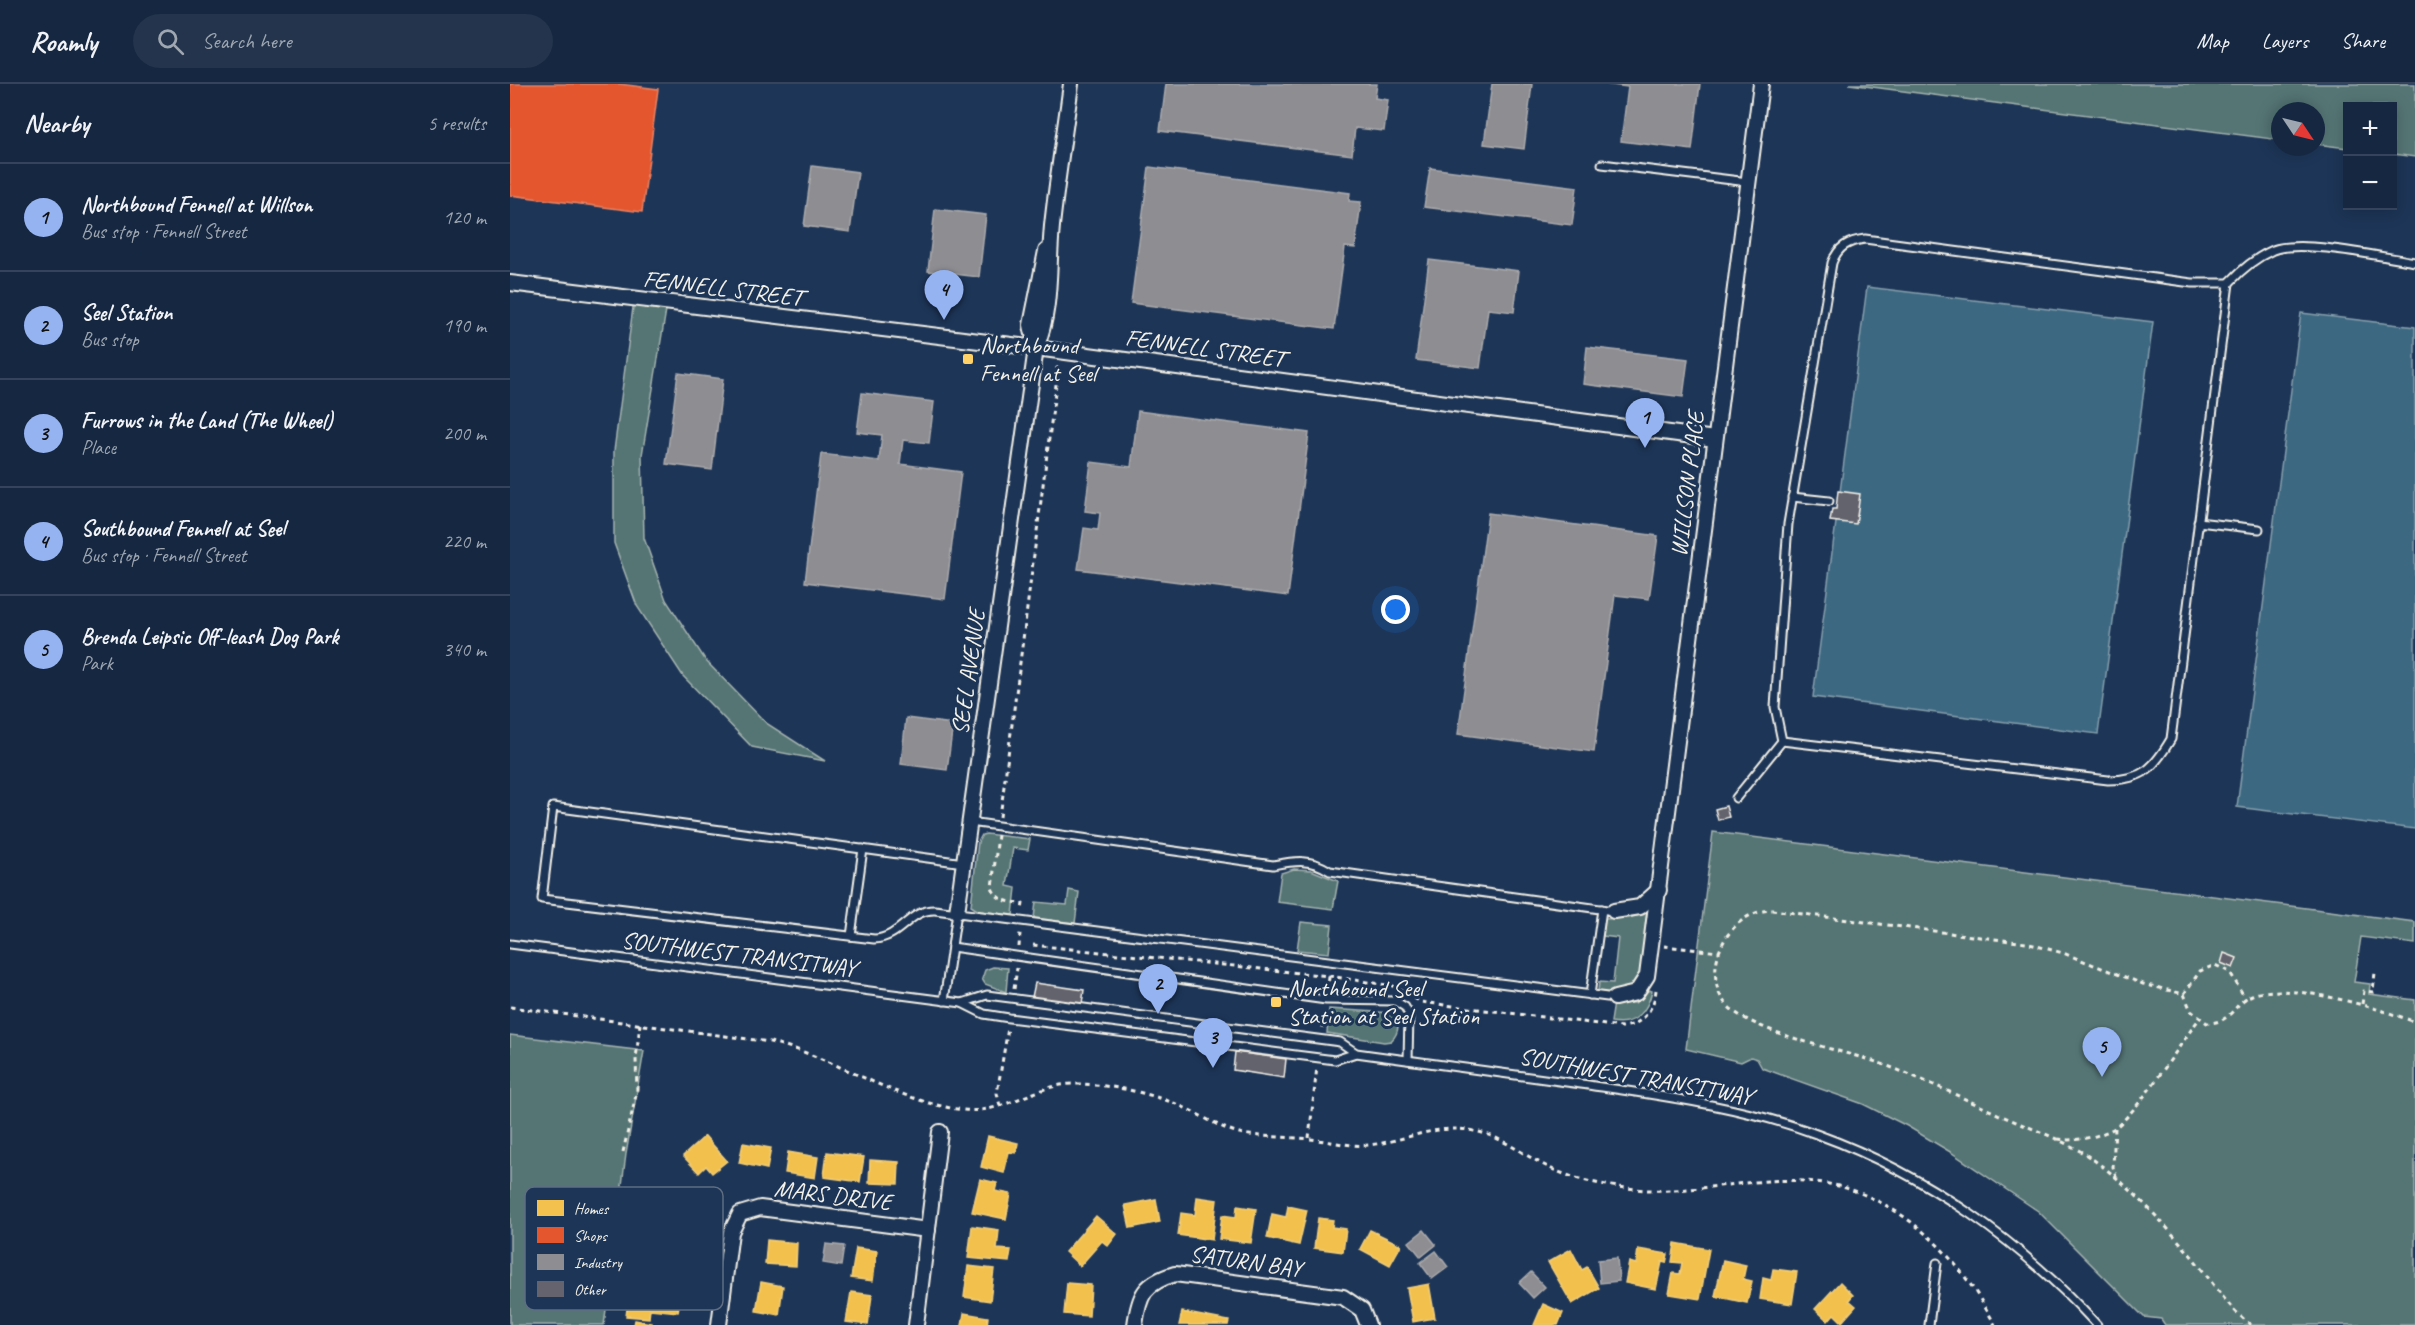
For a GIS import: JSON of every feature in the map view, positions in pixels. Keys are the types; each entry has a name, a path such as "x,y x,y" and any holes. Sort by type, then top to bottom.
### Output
{"street":[{"name":"SEEL AVENUE","path":"957,912 1036,348 1044,328 1051,275 1052,227 1071,84"},
{"name":"WILLSON PLACE","path":"1615,998 1630,996 1645,982 1659,890 1761,84"},
{"name":"FENNELL STREET","path":"510,283 1036,348 1715,439"},
{"path":"1608,910 1640,907 1659,890"},
{"path":"916,1325 940,1132"},
{"name":"MARS DRIVE","path":"723,1294 731,1232 740,1214 760,1208 928,1230"},
{"name":"SATURN BAY","path":"1135,1325 1138,1304 1150,1284 1175,1274 1343,1297 1362,1310 1368,1325"},
{"name":"MARS DRIVE","path":"719,1325 721,1310"}],"lane":[{"path":"1602,164 1748,182"},
{"path":"1782,741 1775,707 1792,497 1832,263 1836,252 1850,241 1865,239 2192,283 2229,283"},
{"path":"1782,741 2108,780 2128,780 2143,774 2159,760 2171,739 2229,283 2246,265 2275,249 2305,246 2415,262"},
{"path":"1792,497 1829,501"},
{"path":"2198,522 2259,529"},
{"path":"1736,798 1782,741"},
{"path":"964,863 553,807 542,899 851,936 887,937 925,910 957,912 1615,998"},
{"path":"970,822 1273,865 1297,860 1318,863 1330,871 1608,910 1590,995"},
{"path":"851,936 863,849"},
{"name":"SEEL AVENUE","path":"944,1001 957,912"},
{"name":"SOUTHWEST TRANSITWAY","path":"510,944 962,1003 984,1014 1009,1018 1335,1060 1356,1053 1684,1099 1731,1108 1820,1135 1895,1168 1981,1221 2052,1278 2097,1325"},
{"path":"952,947 1326,1000 1395,1001 1405,1006 1409,1015 1408,1060"},
{"name":"SOUTHWEST TRANSITWAY","path":"962,1003 987,995 1340,1042 1356,1053"},
{"path":"1929,1325 1937,1263"}],"path":[{"path":"1012,999 1023,903 1005,902 994,894 992,888 1058,369 1036,348"},
{"path":"2184,994 2143,984 2063,953 2026,943 1772,910 1761,910 1747,916 1732,929 1719,952 1716,970 1719,994 1726,1005 1748,1021 1894,1068 2081,1152 2118,1180 2188,1252 2229,1303 2251,1325"},
{"path":"1031,945 1329,976"},
{"path":"1692,949 1719,952"},
{"path":"2246,1000 2230,972 2215,964 2200,971 2184,994 2186,1004 2207,1023 2223,1020 2256,994 2276,993 2318,996 2362,1004 2415,1022"},
{"path":"2362,1004 2364,991 2373,992 2375,972"},
{"path":"510,1007 753,1038 782,1045 944,1107 978,1112 1000,1106 1048,1086 1079,1084 1170,1102 1221,1126 1250,1135 1367,1145 1426,1130 1477,1131 1567,1175 1584,1181 1638,1189 1677,1190 1771,1179 1802,1181 1858,1192 1905,1217 1932,1238 1967,1276 1995,1325"},
{"path":"1000,1106 997,1093 1009,1018"},
{"path":"2051,1138 2073,1140 2115,1128 2140,1100 2199,1018"},
{"path":"623,1152 637,1091 636,1059 640,1024"},
{"path":"2115,1128 2113,1167 2118,1180"}],"green space":[{"path":"1849,84 2415,84 2415,157 2397,155 2397,102 2343,102 2343,147 2325,145 2325,102 2271,102 2271,139"},
{"path":"634,300 667,304 642,455 644,538 666,600 706,661 766,723 825,761 752,747 683,676 637,606 614,543 614,451"},
{"path":"1713,832 2415,922 2415,944 2361,937 2354,982 2370,984 2369,994 2415,1000 2415,1325 2165,1325 2161,1319 2144,1317 2038,1211 1952,1153 1907,1126 1863,1104 1762,1068 1757,1059 1751,1057 1741,1062 1686,1049"},
{"path":"982,835 1030,839 1028,850 1013,848 1007,886 1016,888 1013,915 979,911 971,906 978,842"},
{"path":"1294,869 1311,870 1338,881 1333,909 1277,902 1281,873"},
{"path":"1069,890 1079,892 1075,923 1034,918 1036,902 1067,905"},
{"path":"1646,913 1650,917 1642,972 1628,988 1615,992 1598,992 1599,982 1613,983 1618,938 1603,936 1605,919 1629,918"},
{"path":"1301,922 1332,925 1329,953 1297,950"},
{"path":"993,967 1008,968 1006,992 985,984 982,979 985,970"},
{"path":"1649,990 1652,991 1650,999 1643,1012 1633,1020 1611,1022 1614,1003 1635,1003"},
{"path":"1329,1009 1393,1013 1398,1024 1397,1031 1391,1041 1384,1042 1327,1033"},
{"path":"510,1035 644,1051 622,1187 525,1187 525,1310 606,1310 604,1325 510,1325"}],"water":[{"path":"1867,287 2153,322 2098,734 1813,697"},
{"path":"2301,313 2415,327 2415,829 2237,807"}],"building: Homes":[{"path":"705,1136 727,1161 712,1173 706,1166 699,1173 683,1156"},
{"path":"988,1136 1018,1143 1016,1153 1009,1152 1004,1173 981,1167"},
{"path":"743,1143 771,1148 767,1169 739,1163"},
{"path":"788,1152 818,1157 815,1178 785,1173"},
{"path":"827,1152 864,1157 860,1182 824,1177"},
{"path":"870,1160 899,1162 898,1184 869,1183"},
{"path":"980,1179 997,1183 995,1191 1011,1194 1006,1219 972,1212"},
{"path":"1197,1197 1217,1200 1212,1240 1178,1235 1181,1213 1195,1215"},
{"path":"1156,1199 1160,1222 1130,1228 1125,1205"},
{"path":"1237,1206 1256,1209 1251,1243 1219,1239 1222,1215 1236,1217"},
{"path":"1288,1206 1307,1210 1299,1245 1267,1238 1272,1214 1286,1217"},
{"path":"1096,1216 1117,1234 1108,1246 1102,1241 1080,1266 1065,1252"},
{"path":"1318,1218 1333,1220 1332,1227 1346,1229 1343,1252 1314,1248"},
{"path":"972,1226 999,1230 997,1249 1011,1250 1009,1262 968,1258"},
{"path":"1370,1230 1401,1245 1390,1265 1360,1249"},
{"path":"767,1240 797,1243 796,1266 765,1264"},
{"path":"1675,1243 1709,1249 1700,1299 1669,1294 1673,1273 1680,1274 1682,1263 1672,1262"},
{"path":"856,1248 877,1251 873,1281 851,1278"},
{"path":"1571,1249 1582,1270 1587,1267 1599,1288 1572,1304 1548,1262"},
{"path":"1638,1249 1668,1254 1666,1263 1662,1262 1656,1289 1625,1283 1629,1262 1636,1264"},
{"path":"1723,1260 1746,1265 1743,1279 1752,1281 1747,1303 1715,1296"},
{"path":"968,1266 994,1269 990,1301 964,1297"},
{"path":"1773,1269 1797,1272 1792,1304 1760,1299 1763,1278 1771,1280"},
{"path":"761,1282 783,1286 779,1315 756,1311"},
{"path":"1840,1282 1853,1295 1849,1300 1856,1306 1842,1322 1834,1314 1828,1321 1815,1309"},
{"path":"1067,1283 1091,1285 1089,1316 1064,1314"},
{"path":"1429,1284 1435,1318 1413,1322 1407,1288"},
{"path":"851,1292 872,1295 868,1325 846,1322"},
{"path":"1543,1304 1563,1313 1558,1325 1534,1325"},
{"path":"627,1310 650,1310 649,1318 626,1316"},
{"path":"1182,1312 1229,1321 1228,1325 1179,1325"},
{"path":"964,1313 988,1317 987,1325 962,1325"},
{"path":"635,1320 651,1323 650,1325 634,1325"}],"building: Shops":[{"path":"510,84 619,84 658,89 642,212 510,195"}],"building: Industry":[{"path":"1166,84 1377,84 1375,98 1388,100 1384,131 1355,128 1352,155 1160,131"},
{"path":"1492,84 1532,84 1524,149 1484,144"},
{"path":"1604,84 1700,84 1692,150 1621,141 1628,87"},
{"path":"812,166 858,172 850,232 804,226"},
{"path":"1149,167 1350,193 1349,201 1361,202 1355,248 1345,247 1334,329 1131,303"},
{"path":"1430,168 1577,187 1572,225 1424,207"},
{"path":"935,209 986,215 979,277 928,271"},
{"path":"1429,260 1519,271 1514,312 1488,309 1480,368 1416,360"},
{"path":"1587,347 1688,359 1683,397 1583,384"},
{"path":"678,373 723,379 712,470 666,464"},
{"path":"862,393 934,402 929,443 903,440 900,464 961,472 945,599 805,582 821,454 879,461 882,435 857,432"},
{"path":"1138,411 1309,433 1288,596 1078,569 1084,528 1098,530 1100,513 1085,511 1091,462 1131,467"},
{"path":"1488,513 1658,536 1649,599 1615,595 1594,752 1458,734"},
{"path":"906,718 953,724 947,770 901,764"},
{"path":"1424,1230 1436,1245 1421,1257 1409,1242"},
{"path":"826,1244 844,1246 841,1266 823,1263"},
{"path":"1436,1251 1448,1267 1432,1279 1420,1263"},
{"path":"1617,1258 1619,1281 1600,1283 1598,1260"},
{"path":"1531,1272 1545,1287 1533,1298 1519,1283"}],"building: Other":[{"path":"1838,491 1860,494 1856,524 1830,521 1832,509 1836,509"},
{"path":"1726,806 1729,817 1718,820 1715,809"},
{"path":"2224,953 2237,958 2233,968 2221,963"},
{"path":"1035,983 1084,990 1082,1004 1032,997"},
{"path":"1235,1052 1286,1059 1284,1078 1233,1070"}],"place":[{"name":"Southbound Fennell at Seel","path":"944,320"},
{"name":"Northbound Fennell at Seel","path":"968,359"},
{"name":"Northbound Fennell at Willson","path":"1645,448"},
{"name":"Northbound Seel Station at Seel Station","path":"1276,1002"},
{"name":"Seel Station","path":"1158,1014"},
{"name":"Furrows in the Land (The Wheel)","path":"1213,1068"},
{"name":"Brenda Leipsic Off-leash Dog Park","path":"2102,1077"}]}
